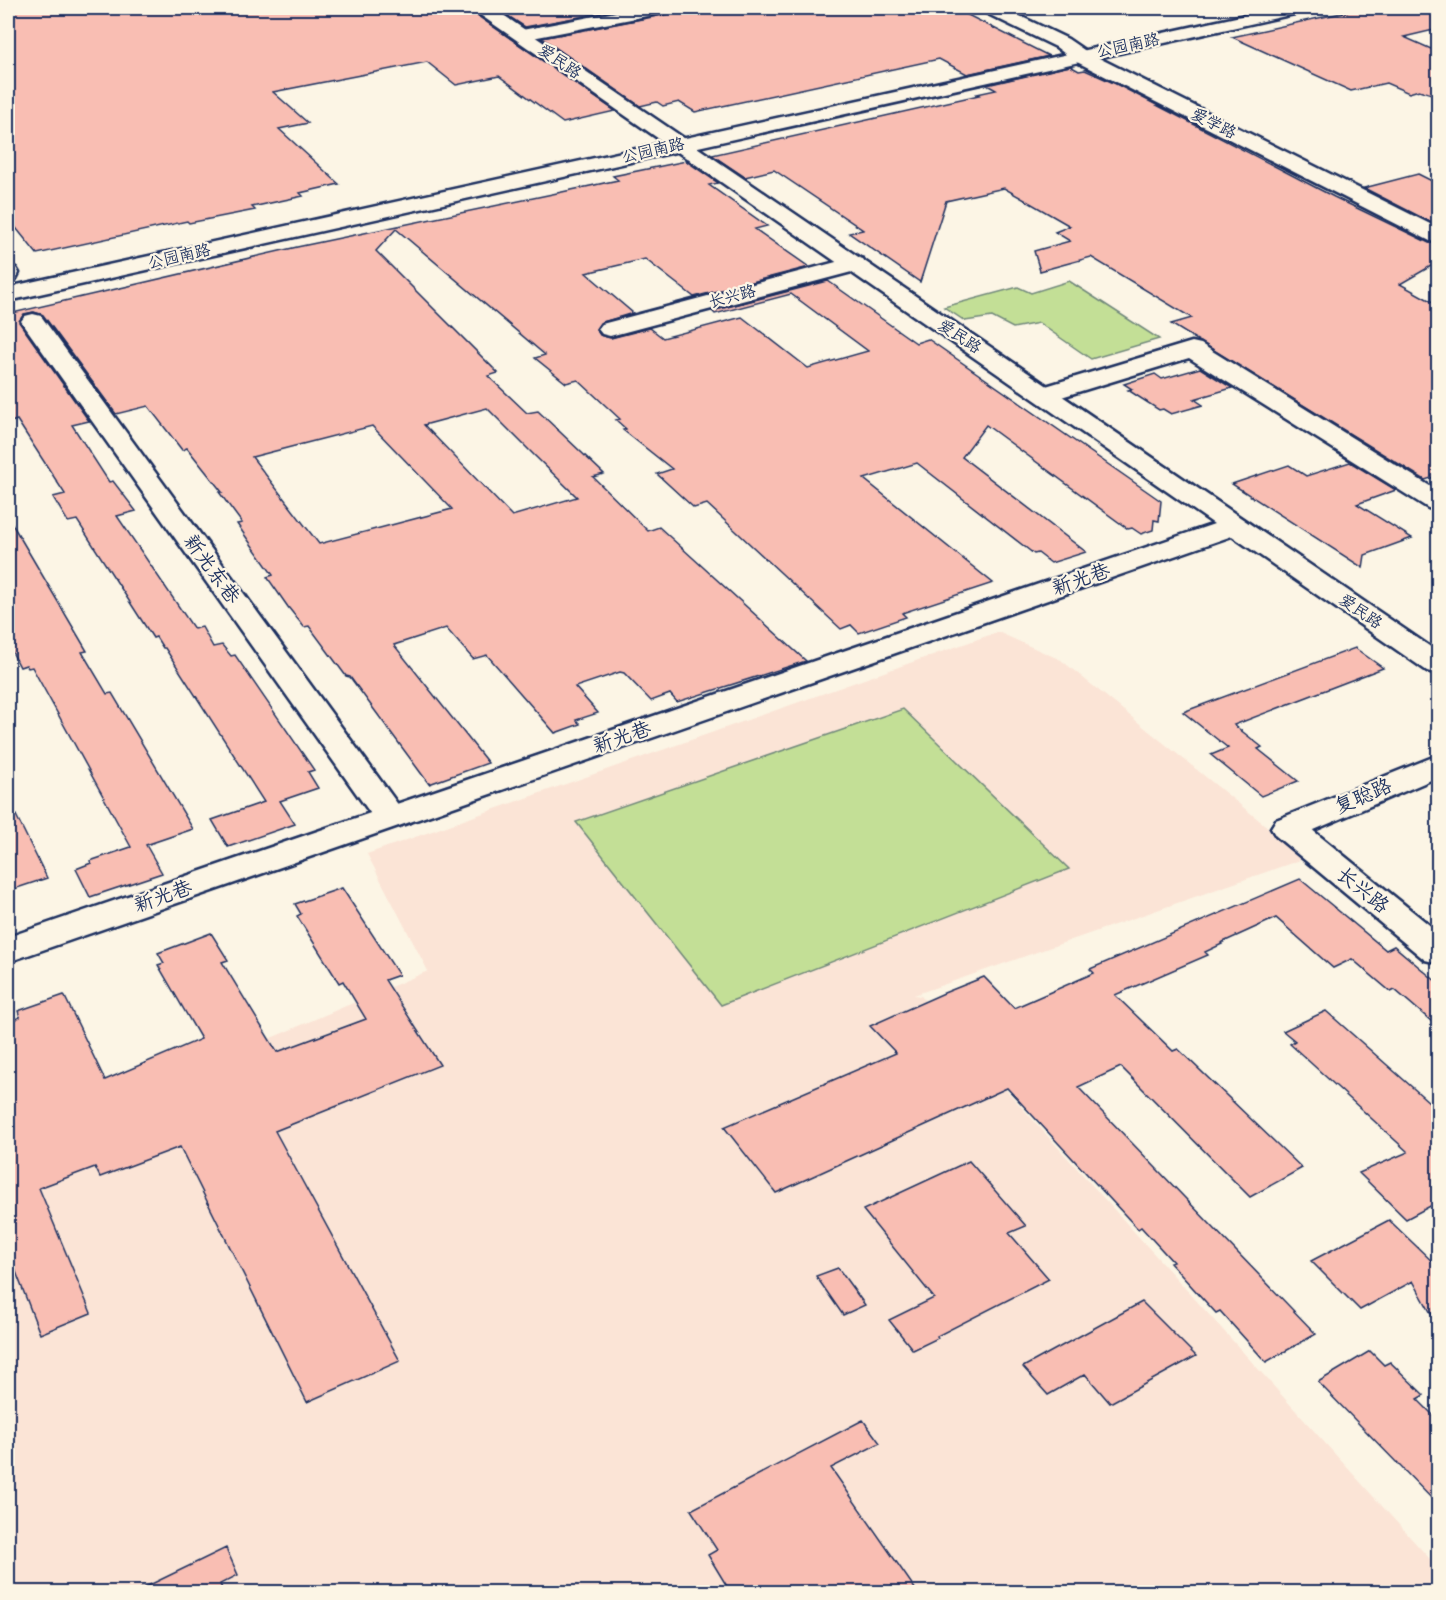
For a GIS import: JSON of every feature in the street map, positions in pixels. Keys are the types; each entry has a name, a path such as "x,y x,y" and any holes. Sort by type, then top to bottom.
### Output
{"street":[{"name":"爱民路","path":"482,8 1438,665"},
{"path":"522,35 662,8"},
{"name":"爱学路","path":"990,8 1062,43 1080,56 1438,236"},
{"name":"公园南路","path":"8,294 1062,43 1224,8"},
{"name":"公园南路","path":"159,241 1080,56 1299,8"},
{"name":"长兴路","path":"610,329 855,264"},
{"path":"8,274 31,268"},
{"name":"新光东巷","path":"33,321 390,817"},
{"path":"1045,394 1192,349 1438,502"},
{"name":"新光巷","path":"8,950 1237,525"},
{"name":"复聪路","path":"1288,828 1438,765"},
{"name":"长兴路","path":"1288,828 1438,951"}],"shaded area":[{"path":"998,632 1061,660 1306,858 914,995 921,996 1438,1568 1438,1592 8,1592 8,1139 224,1058 428,971 367,854"}],"green space":[{"path":"1069,281 1159,339 1091,359 1039,323 1013,328 992,317 965,321 944,307 1018,287 1031,293"},
{"path":"903,709 1069,869 721,1005 576,822"}],"building":[{"path":"8,8 162,8 162,12 186,8 472,8 475,14 615,111 563,123 499,76 456,85 427,62 273,92 308,123 279,129 339,184 300,193 303,196 252,207 255,210 189,223 187,221 37,254 8,218"},
{"path":"496,8 628,8 525,27"},
{"path":"673,8 954,8 1049,56 967,74 939,59 695,112 679,102 663,106 657,102 640,106 542,38 668,14"},
{"path":"1364,8 1438,8 1438,29 1404,37 1438,52 1438,96 1419,90 1409,93 1386,83 1351,91 1232,37"},
{"path":"1070,66 1116,84 1334,197 1429,243 1438,244 1438,262 1400,284 1438,305 1438,476 1425,480 1171,324 1192,318 1091,257 1040,271 1034,251 1070,241 1055,232 1070,226 1004,188 946,201 920,282 849,233 863,230 774,170 745,177 712,155 979,95 977,94 996,90 987,85"},
{"path":"686,161 718,183 709,185 767,226 755,229 809,267 694,297 645,259 586,273 633,313 600,323 596,329 600,335 611,338 650,328 663,338 742,317 808,368 868,351 791,294 715,314 712,311 828,281 916,343 928,339 1161,501 1159,521 1154,520 1153,530 1141,534 1132,528 1128,529 986,425 962,457 1086,552 1051,563 1038,553 1034,554 917,463 864,479 993,583 902,613 906,617 859,633 851,625 841,629 707,504 694,508 657,474 672,469 623,430 626,429 616,420 620,419 578,380 566,383 535,358 545,355 396,229 376,251 498,373 488,376 527,413 538,411 604,474 593,477 648,531 659,527 806,661 677,702 670,694 651,701 624,673 620,672 575,687 598,713 576,720 580,724 555,733 487,655 473,659 446,628 394,645 488,763 429,784 350,677 346,676 309,626 304,627 288,607 267,577 273,575 237,524 242,523 219,492 222,492 187,448 182,450 148,406 116,414 43,315 34,312 24,314 19,322 89,421 72,425 109,482 113,481 136,511 117,516 194,629 202,627 213,647 222,645 231,656 235,655 314,770 308,772 318,788 280,801 295,824 228,847 212,820 264,802 165,648 156,637 153,638 77,520 68,522 53,497 65,494 17,420 8,423 8,314 297,247 618,180 613,176","holes":["487,408 535,456 577,497 512,516 424,425","372,426 452,509 319,544 252,457"]},
{"path":"1418,174 1438,184 1438,226 1364,188"},
{"path":"1200,368 1232,388 1194,399 1203,405 1171,414 1163,409 1159,410 1128,390 1132,389 1124,384 1155,374 1162,379"},
{"path":"1350,462 1396,490 1357,504 1412,538 1365,555 1363,568 1232,484 1289,465 1306,476"},
{"path":"8,517 87,651 82,652 107,694 112,693 193,829 146,845 162,873 90,897 76,869 91,863 90,861 131,847 32,667 28,668 26,665 20,667 8,644"},
{"path":"1355,648 1383,668 1234,725 1262,747 1258,749 1298,781 1261,796 1211,755 1228,748 1183,712"},
{"path":"8,799 47,878 8,891"},
{"path":"1300,879 1386,950 1394,946 1438,983 1438,1027 1395,990 1391,992 1352,959 1333,968 1276,918 1221,943 1205,952 1208,955 1115,995 1173,1051 1178,1049 1302,1168 1250,1197 1121,1067 1078,1087 1316,1334 1266,1362 1220,1311 1216,1313 1170,1263 1173,1262 1141,1227 1138,1229 1007,1088 776,1193 724,1127 896,1053 870,1026 944,993 984,977 1014,1008 1094,973 1090,969"},
{"path":"342,888 399,975 385,980 440,1065 275,1131 400,1361 307,1402 180,1147 100,1177 95,1167 39,1188 91,1313 40,1334 8,1251 8,1022 20,1017 18,1011 64,995 105,1080 201,1039 158,965 164,963 158,953 211,933 228,960 222,962 277,1052 366,1019 343,981 339,983 297,916 301,914 295,904"},
{"path":"1326,1011 1438,1110 1438,1202 1406,1219 1359,1173 1408,1152 1290,1044 1295,1041 1283,1031"},
{"path":"969,1161 1026,1226 1009,1233 1049,1279 913,1350 889,1320 934,1298 863,1210"},
{"path":"1389,1220 1438,1267 1438,1326 1413,1281 1360,1310 1311,1261"},
{"path":"838,1268 865,1305 843,1315 816,1276"},
{"path":"1142,1302 1196,1356 1110,1403 1085,1374 1048,1395 1023,1367"},
{"path":"1370,1351 1384,1365 1390,1362 1424,1395 1417,1399 1438,1420 1438,1505 1318,1382"},
{"path":"863,1420 880,1443 831,1468 918,1593 731,1593 708,1555 717,1550 691,1510"},
{"path":"226,1548 238,1575 220,1584 224,1593 133,1593"}]}
